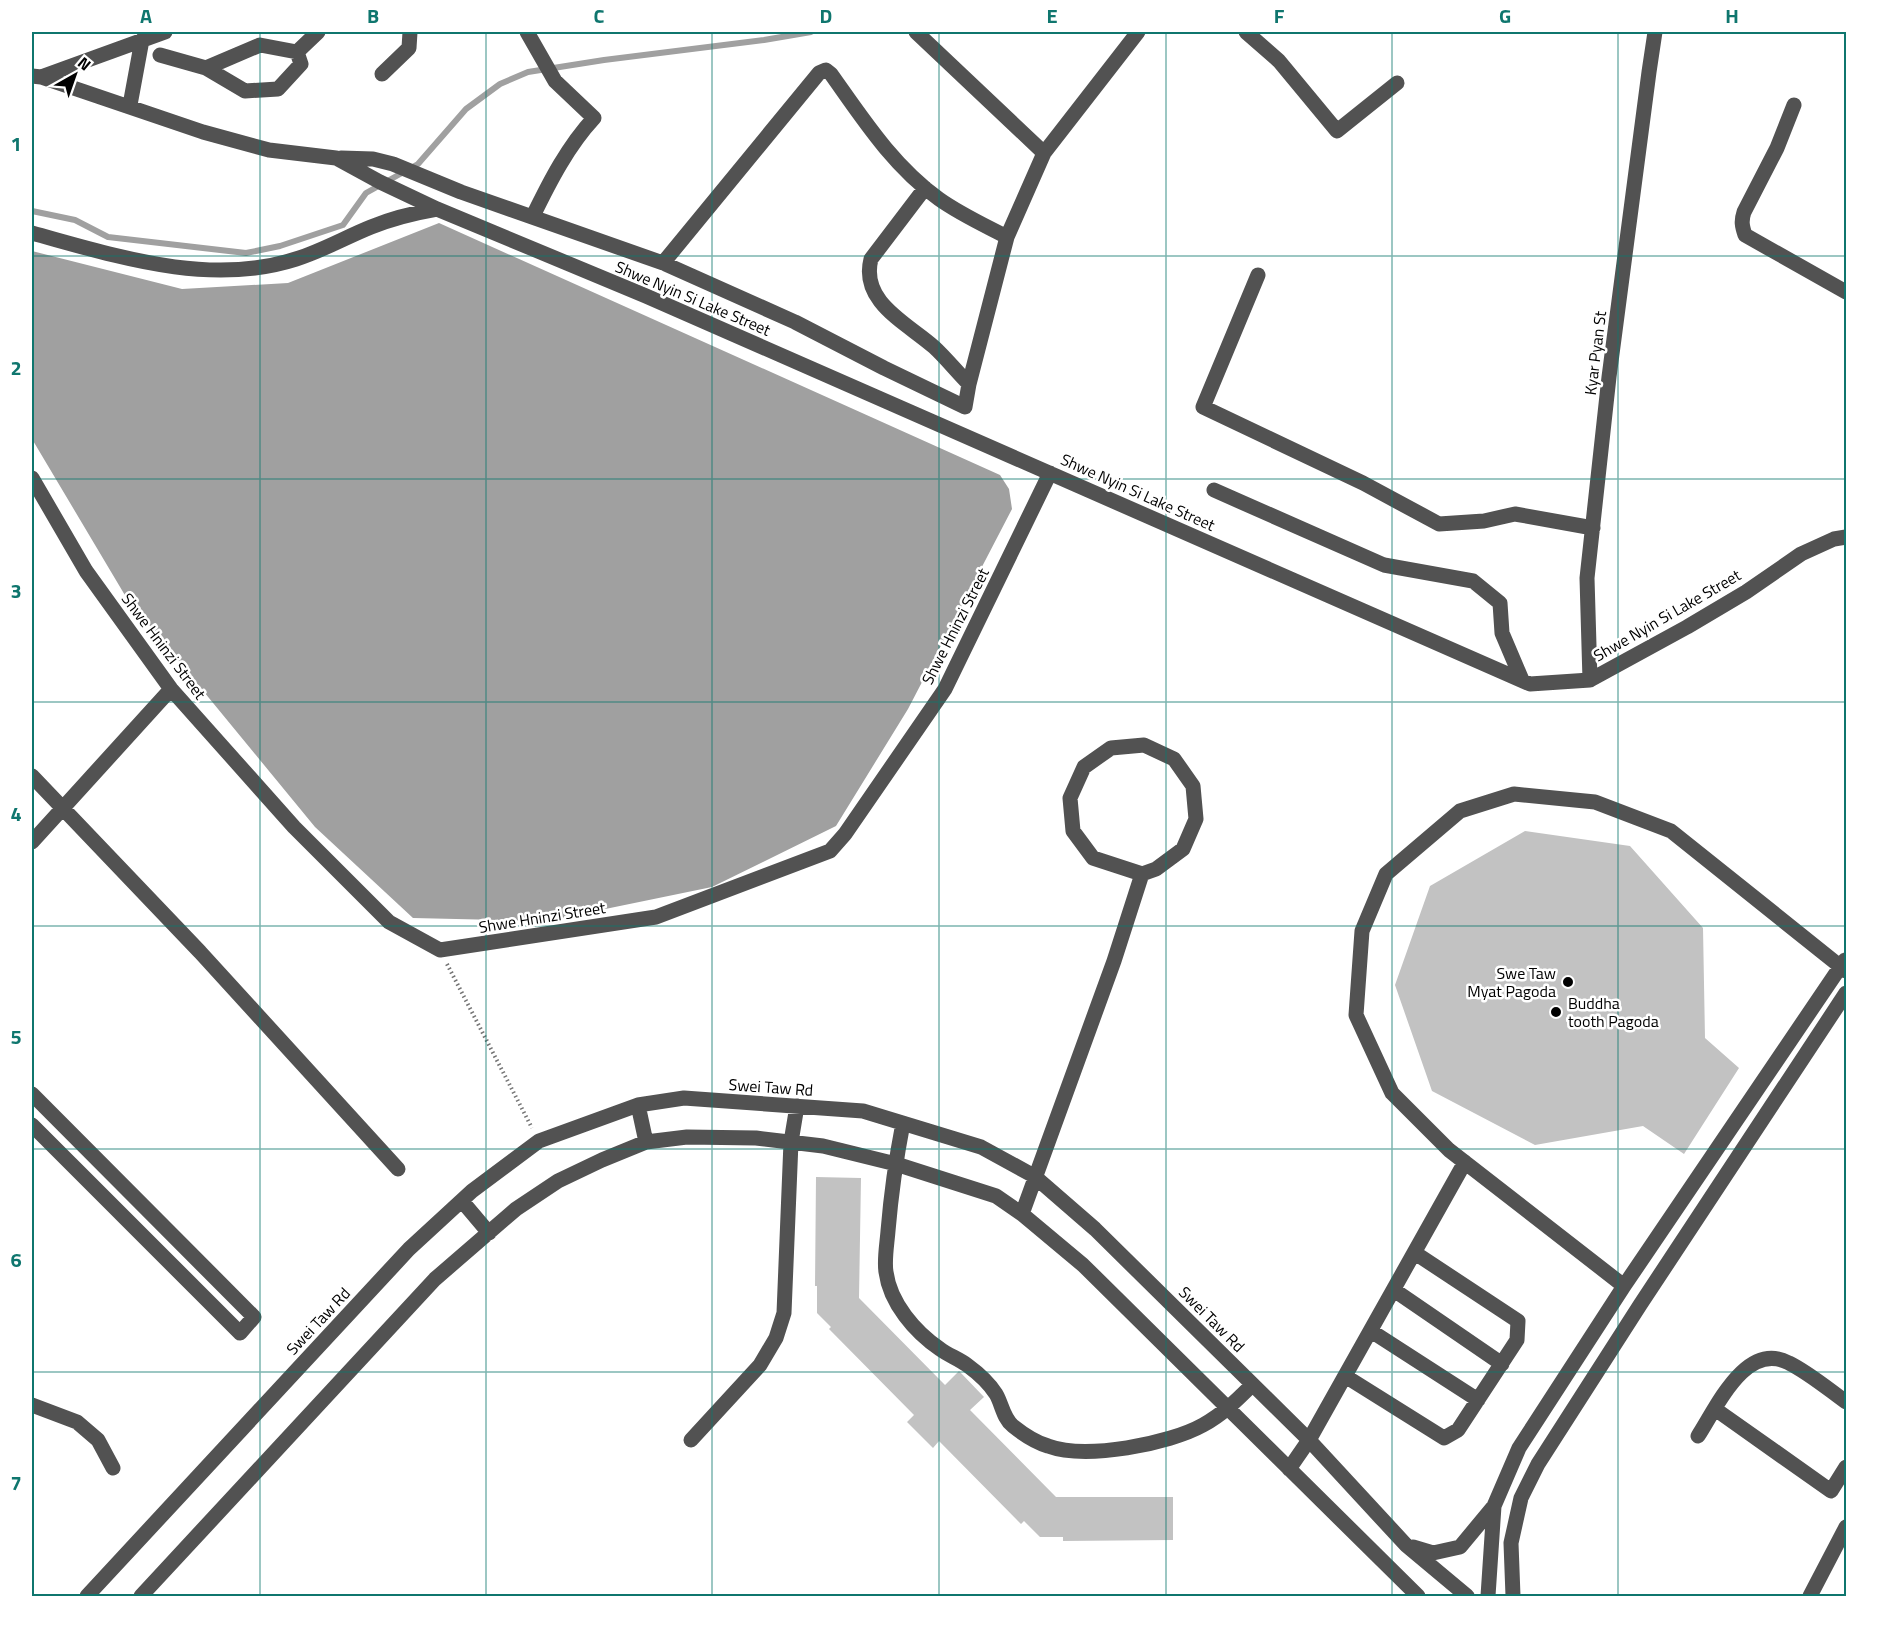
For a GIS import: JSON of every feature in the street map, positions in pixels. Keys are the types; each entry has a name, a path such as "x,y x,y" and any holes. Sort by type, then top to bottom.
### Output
{"street":[{"path":"36,76 165,32"},
{"path":"297,52 318,32"},
{"path":"382,74 409,48 410,32"},
{"path":"527,32 555,81 594,118 579,135 560,164 533,216"},
{"path":"916,32 1044,153"},
{"path":"36,76 130,105 203,132 269,150 336,158 373,159 393,164 420,176 663,262 795,322 965,407 1007,237 1044,153 1138,32"},
{"path":"1246,32 1279,61 1337,130 1397,83"},
{"name":"Kyar Pyan St","path":"1590,680 1587,578 1609,377 1648,72 1656,32"},
{"path":"130,105 142,40"},
{"path":"206,68 260,45 297,52"},
{"path":"160,55 206,68 245,91 278,89 301,64 297,52"},
{"path":"663,262 819,73 825,70 831,74 879,141 898,163 925,188 960,213 1007,237"},
{"path":"1794,105 1777,147 1741,222 1745,235 1846,292"},
{"name":"Shwe Nyin Si Lake Street","path":"336,158 437,209 646,296 1530,684 1590,680 1746,592 1802,554 1834,539 1846,537"},
{"path":"925,188 871,259 868,272 872,289 885,308 934,347 969,384"},
{"path":"32,233 151,262 186,268 243,270 297,259 370,227 404,215 437,209"},
{"path":"1258,275 1203,407 1363,483 1439,524 1484,521 1515,514 1593,528"},
{"name":"Shwe Hninzi Street","path":"32,478 86,571 171,689 294,827 389,922 440,950 656,917 830,851 845,834 945,689 1050,473"},
{"path":"1214,490 1384,565 1473,581 1500,603 1502,633 1522,680"},
{"path":"32,842 171,689"},
{"path":"1022,1214 1114,961 1142,874 1156,868 1183,849 1196,819 1193,786 1174,759 1144,745 1111,748 1084,767 1070,798 1073,831 1093,858 1142,874"},
{"path":"32,776 200,952 398,1169"},
{"path":"1406,1545 1433,1553 1460,1547 1494,1506 1520,1448 1624,1286 1845,965 1671,831 1595,802 1514,794 1460,811 1386,874 1362,931 1356,1015 1392,1093 1465,1162 1624,1286"},
{"path":"1513,1596 1511,1543 1521,1498 1538,1464 1846,993"},
{"path":"32,1094 254,1317 240,1333 32,1125"},
{"name":"Swei Taw Rd","path":"87,1596 409,1249 462,1201 539,1141 638,1106 684,1098 863,1111 981,1147 1034,1176 1095,1229 1309,1440 1406,1545 1467,1596"},
{"path":"638,1106 646,1142"},
{"path":"691,1440 760,1365 776,1338 783,1313 790,1142 797,1107"},
{"path":"903,1123 891,1201 886,1272 894,1297 906,1316 923,1335 937,1347 966,1364 983,1379 997,1395 1010,1424 1028,1437 1050,1447 1073,1450 1138,1446 1202,1426 1227,1410 1252,1384"},
{"path":"141,1596 435,1279 516,1209 558,1181 603,1160 646,1142 687,1137 756,1137 823,1146 896,1164 996,1196 1022,1214 1083,1265 1227,1410 1418,1596"},
{"path":"1289,1469 1309,1440 1465,1162"},
{"path":"462,1201 489,1233"},
{"path":"1345,1376 1444,1438 1458,1430 1517,1340 1518,1321 1415,1253"},
{"path":"1394,1290 1502,1364"},
{"path":"1371,1331 1478,1400"},
{"path":"1698,1436 1738,1374 1766,1357 1787,1362 1846,1402"},
{"path":"32,1405 77,1422 98,1440 113,1468"},
{"path":"1715,1409 1831,1491 1846,1467"},
{"path":"1488,1596 1494,1506"},
{"path":"1810,1596 1846,1527"}],"path":[{"path":"440,950 539,1141"}],"shaded area":[{"path":"439,223 1000,475 1009,489 1012,509 908,709 836,826 712,887 547,921 413,918 315,827 126,597 32,439 32,251 182,289 288,283"}],"building":[{"name":"Buddha tooth Pagoda","path":"1525,831 1630,846 1703,928 1705,1038 1739,1068 1684,1154 1643,1126 1535,1145 1432,1091 1395,985 1430,886"},
{"path":"816,1177 861,1178 859,1298 945,1385 960,1372 984,1397 970,1410 1056,1497 1173,1497 1173,1540 1063,1541 1063,1537 1040,1537 1024,1521 1021,1524 939,1441 933,1448 907,1422 914,1415 829,1329 831,1327 817,1313 817,1286 815,1286"}],"waterway":[{"path":"32,211 75,220 108,237 246,253 280,246 343,225 366,193 418,164 466,109 500,84 528,72 811,32"}],"place":[{"name":"Swe Taw Myat Pagoda","path":"1568,982"},
{"name":"Buddha tooth Pagoda","path":"1556,1012"}]}
